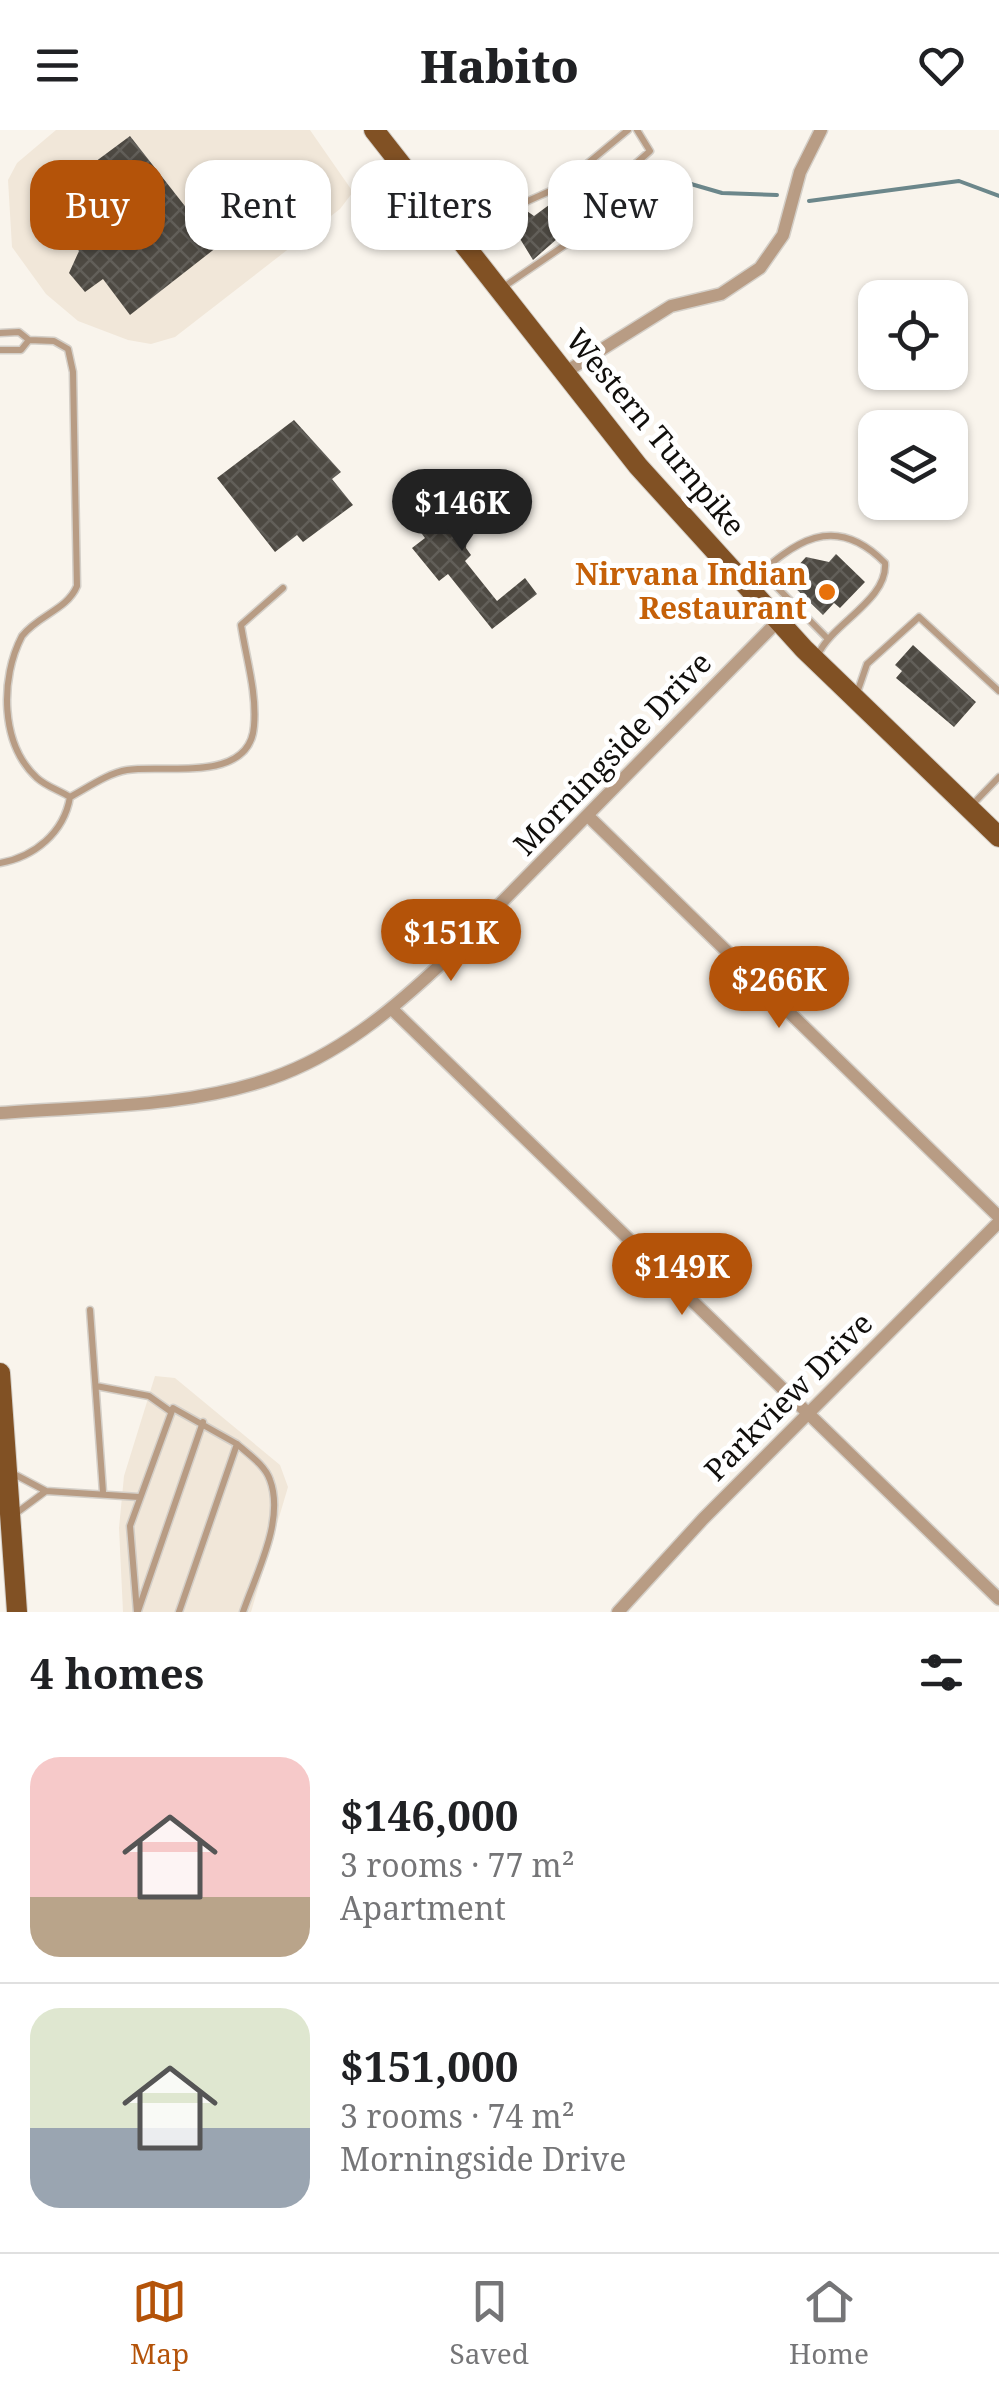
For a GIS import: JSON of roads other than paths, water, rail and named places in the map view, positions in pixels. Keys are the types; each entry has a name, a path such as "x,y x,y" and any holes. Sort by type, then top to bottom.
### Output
{"main road":[{"name":"Western Turnpike","path":"384,133 404,160"},
{"name":"Western Turnpike","path":"470,250 638,466 756,579 778,620 816,660 999,837"},
{"path":"0,1373 17,1612"}],"street":[{"path":"564,372 670,306 721,294 760,268 783,235 800,172 821,130"},
{"name":"Morningside Drive","path":"0,1114 153,1101 243,1087 332,1050 392,1010 778,620"},
{"path":"588,816 999,1219"},
{"path":"392,1010 810,1411 999,1599"},
{"name":"Parkview Drive","path":"618,1612 999,1219"}],"lane":[{"path":"528,201 559,188 628,130"},
{"path":"501,288 568,243 576,216 650,151 637,130"},
{"path":"0,333 19,332 29,340 54,340 68,349 73,372 78,586 71,600 40,618 13,651 6,672 4,717 12,747 34,775 70,797"},
{"path":"0,350 20,350 29,340"},
{"path":"816,660 828,638 876,589 885,563 866,543 814,535 783,552 756,579 828,638"},
{"path":"70,797 124,770 210,766 242,752 254,729 254,694 242,625 283,588"},
{"path":"856,700 867,664 919,617 999,691"},
{"path":"969,808 999,777"},
{"path":"0,863 22,859 36,850 65,819 70,797"},
{"path":"90,1310 103,1492"},
{"path":"96,1386 149,1396 170,1410 179,1409 237,1444 264,1470 274,1504 270,1532 243,1612"},
{"path":"137,1612 129,1533 170,1410"},
{"path":"137,1612 203,1422"},
{"path":"179,1612 237,1444"},
{"path":"7,1469 46,1491 103,1492 140,1498"},
{"path":"10,1518 46,1491"}],"waterway":[{"path":"809,201 959,181 999,196"},
{"path":"693,185 722,193 777,195"}],"place":[{"name":"Nirvana Indian Restaurant","path":"827,592"}]}
